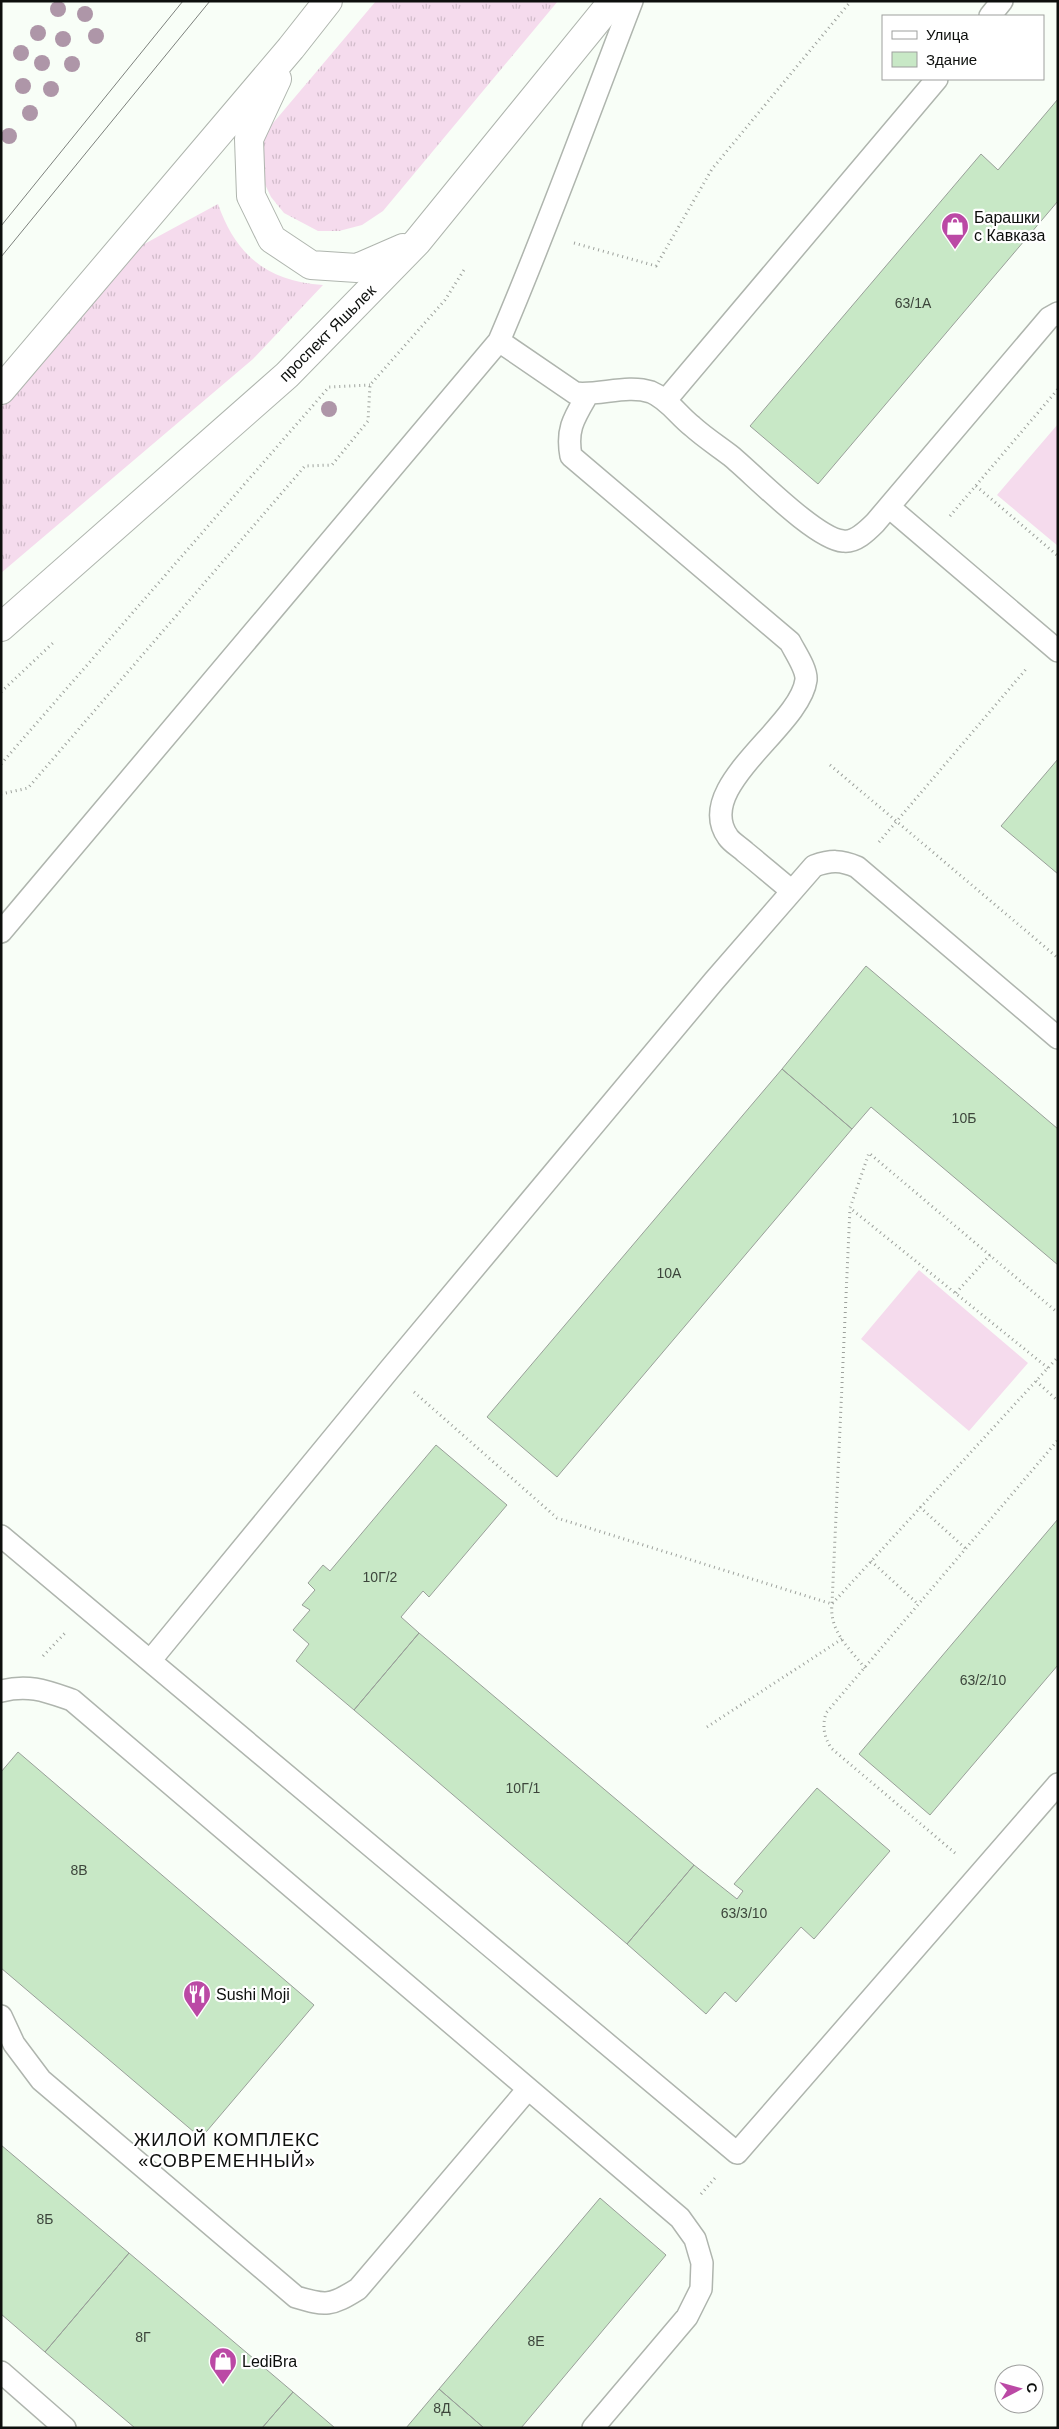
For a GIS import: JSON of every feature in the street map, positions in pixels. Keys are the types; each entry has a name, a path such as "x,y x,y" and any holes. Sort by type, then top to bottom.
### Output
{"main road":[{"path":"1,390 291,48 328,1"},
{"name":"проспект Яшьлек","path":"1,627 287,375 417,242 613,1"},
{"path":"291,48 249,139 251,196 272,239 311,265 357,268 417,242"}],"lane":[{"path":"1,932 499,341 544,235 572,156 632,1"},
{"path":"991,15 1002,1"},
{"path":"666,400 936,80"},
{"path":"499,341 575,393 588,394 628,390 650,392 666,400 690,425 731,456 805,520 833,538 850,541 864,534 889,507 1049,318 1058,313"},
{"path":"588,394 572,421 568,438 571,456 790,642 802,666 807,679 800,698 738,775 724,798 720,819 728,837 792,891"},
{"path":"889,507 1053,647"},
{"path":"150,1661 389,1370 814,866 830,861 843,861 857,867 1058,1038"},
{"path":"1,1536 737,2153 981,1875 1058,1784"},
{"path":"1,1691 11,1688 38,1688 72,1700 680,2218 695,2239 702,2263 701,2289 687,2317 593,2428"},
{"path":"1,2016 14,2044 41,2080 296,2297 320,2304 338,2302 358,2289 528,2089"},
{"path":"1,2372 65,2428"}],"path":[{"path":"568,241 656,266 712,169 851,1"},
{"path":"1,794 28,788 304,466 332,465 368,422 370,385 445,300 464,270"},
{"path":"1,764 329,387 370,385"},
{"path":"929,541 1058,390"},
{"path":"976,486 1058,556"},
{"path":"1,692 54,642"},
{"path":"857,867 1053,647"},
{"path":"830,765 1058,958"},
{"path":"865,1668 842,1639 832,1622 832,1604 850,1208 869,1153 1058,1313"},
{"path":"850,1208 1048,1368"},
{"path":"956,1293 990,1255"},
{"path":"832,1604 1058,1358"},
{"path":"389,1370 557,1518 832,1604"},
{"path":"1036,1381 1058,1401"},
{"path":"981,1875 831,1748 826,1738 824,1722 826,1713 1058,1440"},
{"path":"920,1507 966,1549"},
{"path":"871,1560 919,1604"},
{"path":"707,1727 842,1639"},
{"path":"680,2218 737,2153"}],"green space":[{"path":"376,1 558,1 383,211 362,225 339,231 318,231 284,213 271,197 261,176 263,135"},
{"path":"218,204 234,238 257,263 286,278 303,283 323,285 253,359 1,573 1,408 135,249"},
{"path":"1058,424 1058,546 997,495"},
{"path":"919,1270 1028,1363 969,1431 861,1339"}],"building":[{"path":"1058,99 1058,201 818,484 750,426 981,154 998,170"},
{"path":"1058,759 1058,874 1001,826"},
{"path":"866,966 1058,1129 1058,1265 871,1107 852,1129 782,1069"},
{"path":"782,1069 852,1129 557,1477 487,1417"},
{"path":"436,1445 507,1505 429,1597 423,1591 401,1617 419,1633 354,1710 296,1661 309,1644 293,1630 310,1610 302,1605 315,1590 308,1583 323,1565 330,1571"},
{"path":"1058,1519 1058,1665 930,1815 859,1754"},
{"path":"419,1633 694,1865 627,1944 354,1710"},
{"path":"18,1752 314,2005 201,2138 1,1968 1,1772"},
{"path":"817,1788 890,1851 814,1939 801,1927 736,2002 725,1992 706,2014 627,1944 694,1865 737,1899 743,1891 734,1884"},
{"path":"1,2145 129,2253 45,2352 1,2314"},
{"path":"600,2198 666,2255 521,2428 484,2428 439,2389"},
{"path":"129,2253 293,2392 262,2428 135,2428 45,2352"},
{"path":"439,2389 484,2428 406,2428"},
{"path":"293,2392 335,2428 262,2428"}],"tram line":[{"path":"1,226 183,1"},
{"path":"1,257 210,1"}],"place":[{"name":"Барашки с Кавказа","path":"955,250"},
{"name":"Sushi Moji","path":"197,2018"},
{"name":"LediBra","path":"223,2385"}],"district":[{"name":"ЖИЛОЙ КОМПЛЕКС «СОВРЕМЕННЫЙ»","path":"227,2150"}]}
